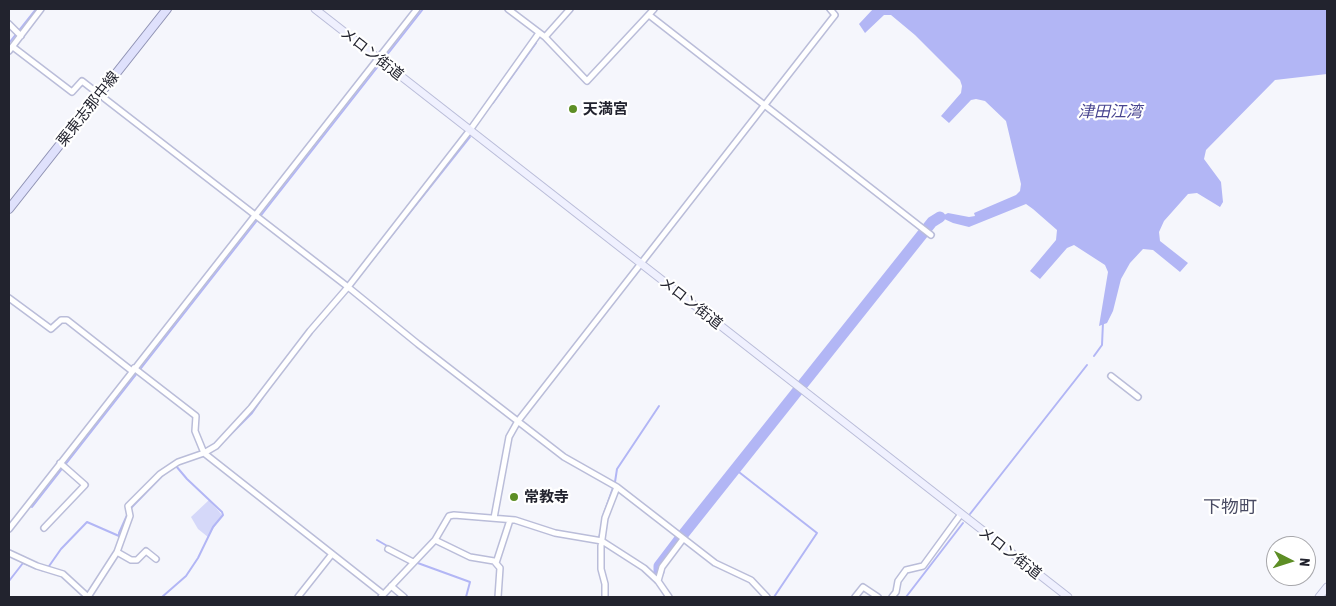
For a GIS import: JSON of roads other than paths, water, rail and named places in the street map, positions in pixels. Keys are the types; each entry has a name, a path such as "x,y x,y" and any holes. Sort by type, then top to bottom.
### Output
{"main road":[{"name":"栗東志那中線","path":"9,209 167,9"}],"street":[{"path":"41,9 11,49 72,92 82,82 99,94 564,457 616,487 715,564 751,580 767,597"},
{"name":"メロン街道","path":"315,9 1068,597"},
{"path":"9,529 62,465 257,217 380,60 417,9"},
{"path":"508,9 545,37 587,80 654,9"},
{"path":"545,37 570,9"},
{"path":"494,518 509,438 518,421 832,20 835,15 830,9"},
{"path":"649,15 931,235"},
{"path":"9,24 21,36"},
{"path":"9,553 37,566 63,574 88,597 117,552 130,516 128,506 160,474 178,462 204,453 216,446 251,408 470,130 539,33"},
{"path":"9,298 51,329 61,320 67,320 196,416 195,431 204,453 382,596 435,540 449,516 510,520 556,533 602,542 644,568 658,580 669,597"},
{"path":"1111,376 1138,397"},
{"path":"44,528 85,485 62,465"},
{"path":"605,597 605,584 600,569 602,542 605,518 616,487"},
{"path":"892,597 896,592 898,581 906,570 923,566 962,514"},
{"path":"496,563 510,520"},
{"path":"658,580 662,567 681,538"},
{"path":"435,540 470,557 496,563 500,568 498,597"},
{"path":"388,549 413,562"},
{"path":"117,552 132,560 137,560 146,551 156,558"},
{"path":"298,597 332,554"},
{"path":"391,586 404,597"},
{"path":"855,597 863,587 878,597"},
{"path":"1320,597 1327,588"}],"water":[{"name":"津田江湾","path":"873,9 1327,9 1327,74 1275,80 1206,150 1204,159 1221,182 1223,202 1220,207 1197,193 1188,194 1164,221 1159,232 1160,241 1188,263 1180,272 1153,250 1143,249 1130,263 1121,279 1113,311 1107,323 1099,326 1108,272 1105,265 1074,245 1067,248 1040,279 1030,271 1056,240 1057,230 1026,204 969,227 940,217 948,213 969,217 975,216 974,213 1016,195 1020,191 1021,184 1006,121 985,101 976,99 971,100 949,123 941,116 961,93 962,86 960,80 915,35 891,15 884,15 865,33 859,24"}],"waterway":[{"path":"9,43 36,9"},
{"path":"32,507 423,9"},
{"path":"493,103 536,43"},
{"path":"350,288 470,137"},
{"path":"659,572 659,566 678,541 932,222 940,217"},
{"path":"1094,356 1102,345 1103,322"},
{"path":"308,337 316,327"},
{"path":"970,514 1087,365"},
{"path":"225,440 252,413 263,397"},
{"path":"599,539 604,513 615,482 617,469 659,406"},
{"path":"199,457 216,448"},
{"path":"162,597 186,576 198,558 213,527 223,515 176,466"},
{"path":"735,469 817,533 774,597"},
{"path":"130,509 165,473"},
{"path":"119,541 119,533 128,513"},
{"path":"47,569 61,549 87,522 119,536"},
{"path":"906,597 963,523"},
{"path":"377,540 389,547"},
{"path":"415,562 470,582 466,597"},
{"path":"9,581 23,563 44,571"}],"place":[{"name":"天満宮","path":"573,109"},
{"name":"常教寺","path":"514,497"}],"district":[{"name":"下物町","path":"1230,507"}]}
